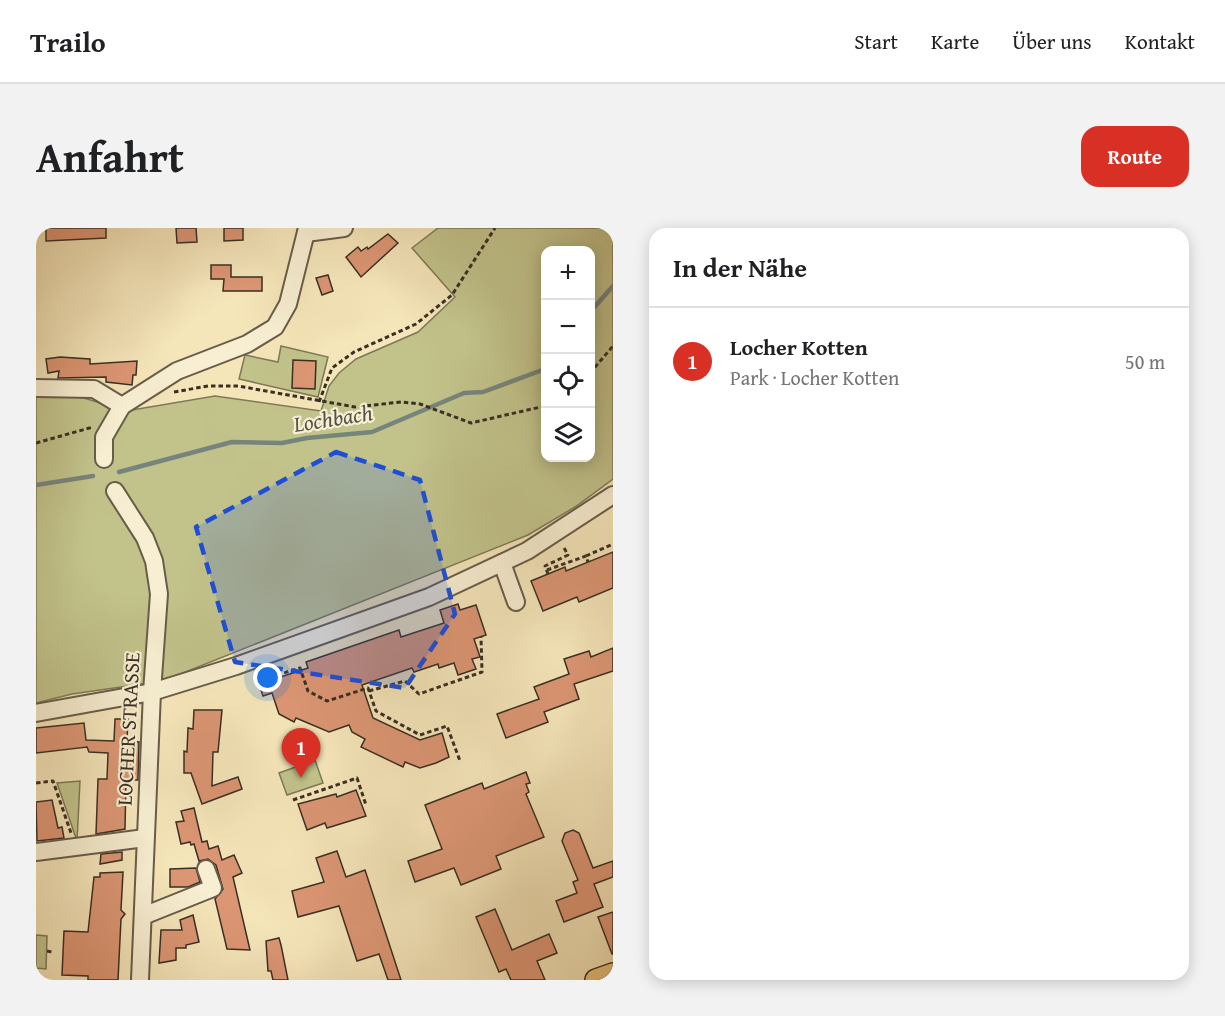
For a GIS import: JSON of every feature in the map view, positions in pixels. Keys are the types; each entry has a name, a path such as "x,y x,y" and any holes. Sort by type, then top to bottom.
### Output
{"main road":[{"path":"596,980 613,974"}],"street":[{"path":"104,459 104,436 122,406 177,371 247,344 275,327 288,304 307,230 344,228"},
{"path":"36,388 94,389 122,406"},
{"name":"LOCHER STRASSE","path":"115,491 145,538 154,561 159,594 152,692 140,980"},
{"path":"36,713 152,692 339,631 429,597 537,545 613,495"},
{"path":"502,563 516,602"},
{"path":"36,852 146,838"},
{"path":"142,916 213,888 206,869"}],"path":[{"path":"320,402 332,368 354,352 416,324 452,295 495,228"},
{"path":"595,368 613,346"},
{"path":"165,394 208,386 238,386 355,407 401,402 420,404 439,413 471,423 541,407"},
{"path":"36,443 84,431 101,423"},
{"path":"568,555 545,566 547,572 613,544"},
{"path":"586,556 588,562"},
{"path":"369,691 405,681 419,694 482,672 481,637"},
{"path":"277,675 300,668 308,691 327,701 368,688 376,711 420,735 447,726 460,761"},
{"path":"292,800 357,778 366,805"},
{"path":"36,783 53,781 70,824 73,848"},
{"path":"47,951 52,952"}],"highlighted area":[{"path":"336,452 420,480 455,614 405,688 235,662 196,527"}],"green space":[{"path":"438,228 613,228 613,479 575,507 528,535 163,681 72,694 36,703 36,394 55,393 84,398 126,411 215,396 321,411 329,386 339,373 356,359 418,332 455,297 412,248"},
{"path":"281,346 328,357 318,397 239,379 245,355 278,362"},
{"path":"315,760 323,783 287,795 279,773"},
{"path":"80,781 77,841 57,783"},
{"path":"36,935 47,936 46,969 36,968"}],"building":[{"path":"46,228 106,228 106,238 46,241"},
{"path":"176,228 196,228 197,242 177,243"},
{"path":"224,228 243,228 243,240 224,241"},
{"path":"388,234 398,243 361,277 346,257 358,247 361,251 367,247 368,249"},
{"path":"211,265 231,265 231,277 262,277 262,291 223,291 224,279 211,279"},
{"path":"328,275 333,291 322,295 316,278"},
{"path":"60,357 90,359 90,364 137,361 136,375 133,375 132,385 106,382 106,377 58,378 59,371 48,373 46,359"},
{"path":"293,360 316,361 315,389 292,388"},
{"path":"613,552 613,588 579,602 577,597 543,611 531,581 565,567 566,571"},
{"path":"458,604 460,610 476,605 486,635 474,639 480,657 472,659 476,669 458,675 454,663 439,668 438,664 414,672 412,668 362,685 373,718 420,740 442,733 449,757 420,768 405,762 403,767 361,747 365,739 352,732 349,725 329,732 296,718 294,722 279,714 272,693 263,696 259,684 308,668 306,662 399,630 401,637 444,623 440,610"},
{"path":"613,648 613,671 574,684 579,699 544,712 548,722 506,738 497,714 539,699 534,687 569,674 564,659 589,651 591,657"},
{"path":"194,710 222,710 218,752 213,752 212,786 238,777 242,789 202,804 191,773 184,773 184,751 187,752 188,728 193,729"},
{"path":"115,719 128,719 127,741 139,742 138,780 126,780 125,829 96,834 98,779 107,779 108,753 89,752 87,747 36,753 36,728 84,723 86,740 114,741"},
{"path":"526,772 530,783 526,784 529,792 526,794 544,837 496,856 501,869 461,885 454,868 415,882 408,861 442,849 425,805 482,783 484,789"},
{"path":"356,790 366,816 327,828 325,823 307,830 298,804 336,794 337,797"},
{"path":"52,800 58,828 62,827 64,838 37,841 36,802"},
{"path":"194,808 202,842 207,841 209,849 218,846 222,860 234,855 242,873 233,877 250,950 227,949 215,899 223,889 216,865 208,859 199,861 194,844 191,845 190,842 181,844 176,822 184,821 181,811"},
{"path":"573,830 579,833 593,868 613,861 613,877 594,884 603,907 564,922 556,901 577,893 573,882 578,880 562,841 565,833"},
{"path":"337,851 346,877 365,870 401,980 388,980 379,954 357,961 339,906 298,917 292,891 324,882 316,858"},
{"path":"122,852 122,860 100,864 101,854"},
{"path":"196,868 200,882 188,887 170,887 170,869"},
{"path":"123,872 121,910 125,914 121,919 118,980 88,980 88,976 62,975 64,931 88,932 94,877 100,877 100,873"},
{"path":"495,909 512,950 549,934 557,953 537,961 545,980 511,980 506,969 499,972 476,917"},
{"path":"613,912 613,954 612,954 598,917"},
{"path":"193,915 199,942 186,945 186,948 176,948 176,960 159,963 161,930 182,930 180,920"},
{"path":"279,938 288,980 273,980 271,971 268,971 266,941"}],"waterway":[{"name":"Lochbach","path":"595,306 613,286"},
{"name":"Lochbach","path":"119,472 232,442 282,443 307,438 372,432 464,393 483,392 541,370"},
{"name":"Lochbach","path":"36,485 93,476"}],"place":[{"name":"Locher Kotten","path":"301,778"}]}
